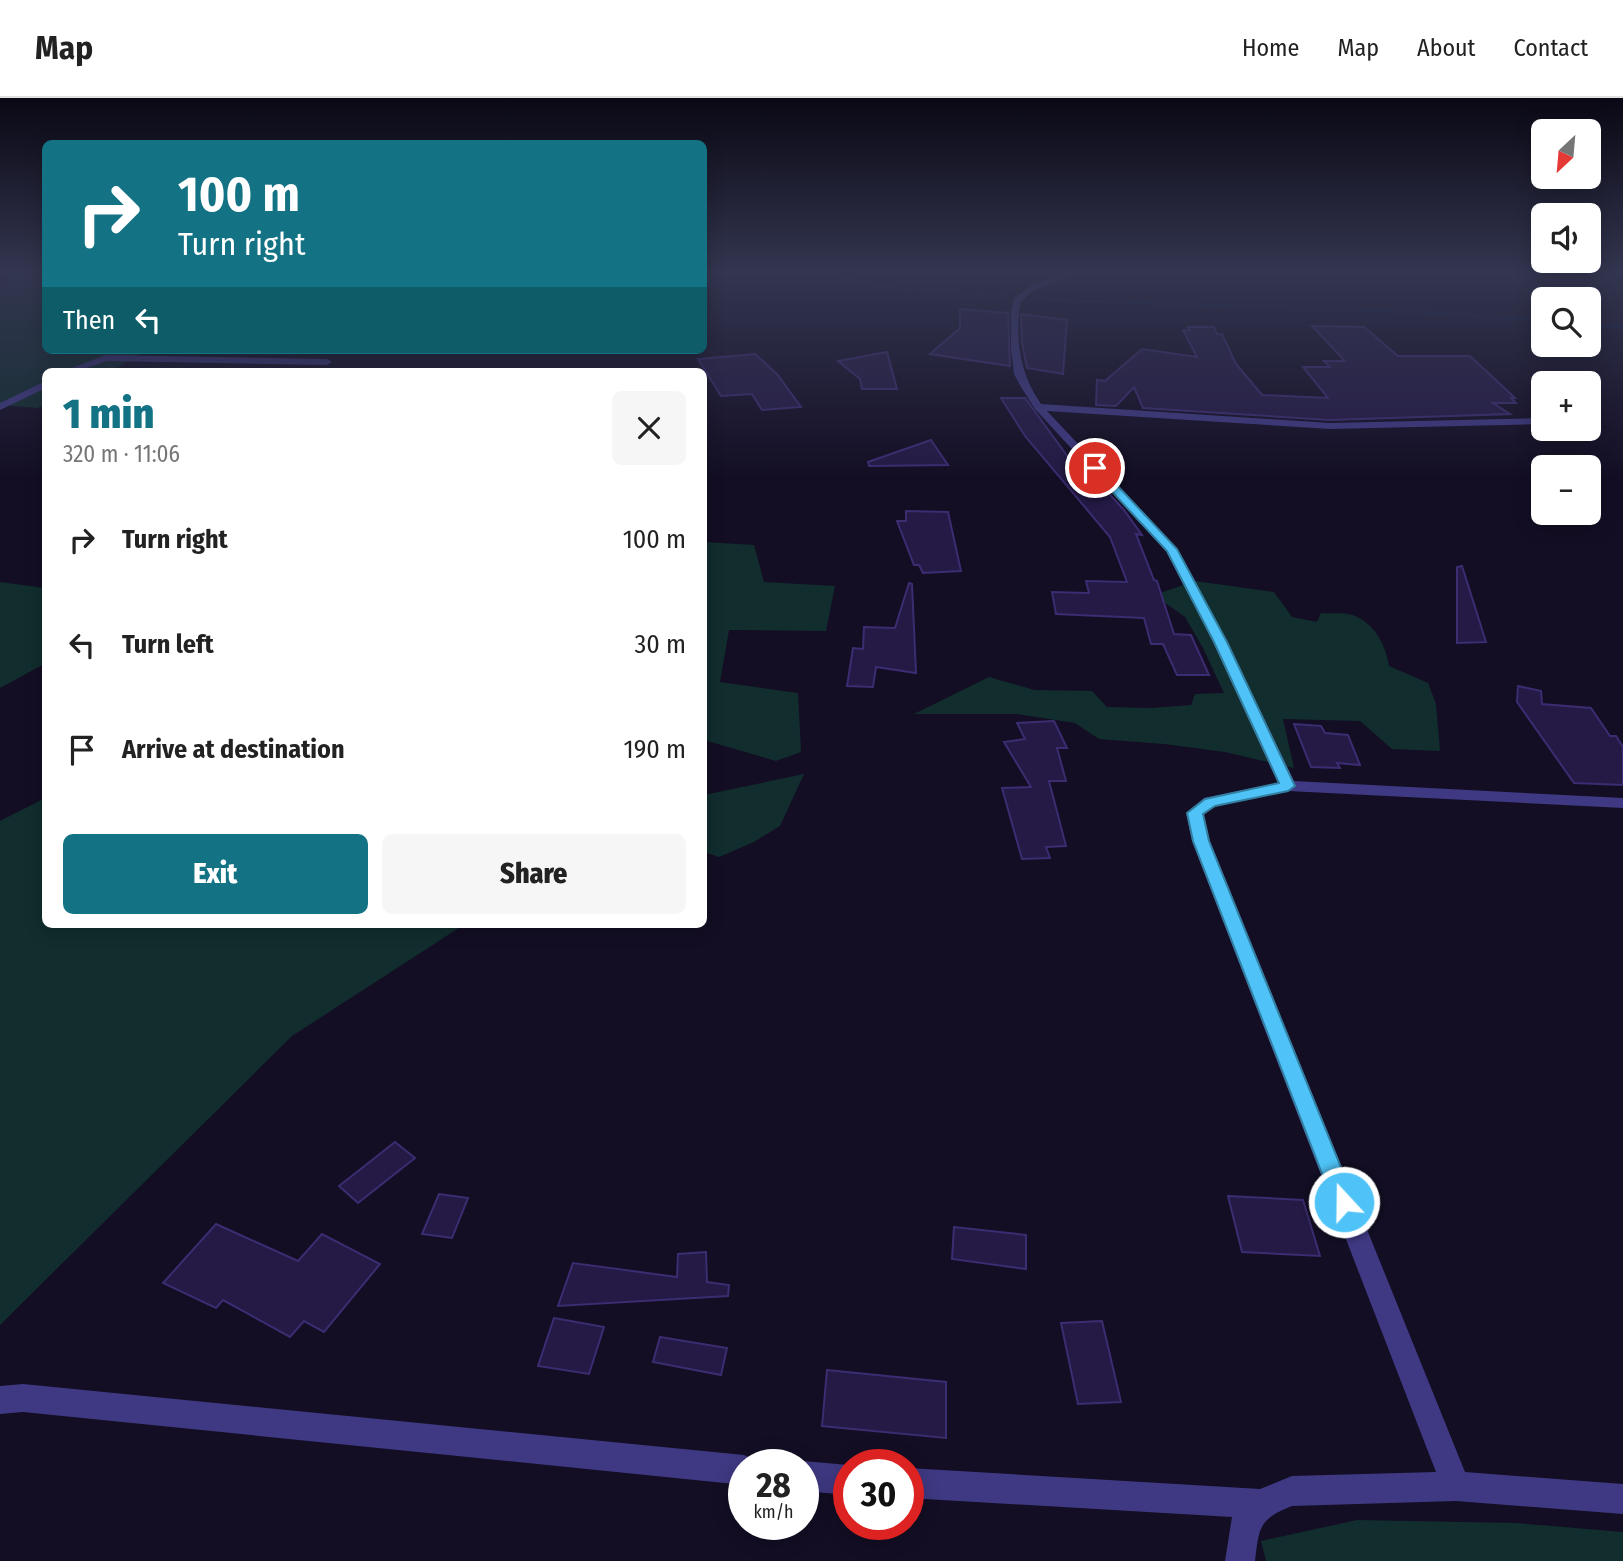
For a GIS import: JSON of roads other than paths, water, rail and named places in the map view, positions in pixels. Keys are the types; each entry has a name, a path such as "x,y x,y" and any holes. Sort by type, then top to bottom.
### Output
{"street":[{"path":"1016,342 1018,370 1025,389 1038,407 1171,549 1220,642 1288,786"},
{"path":"78,368 106,358 327,362"},
{"path":"0,407 42,386"},
{"path":"1038,407 1330,426 1531,421"},
{"path":"1456,1486 1201,841 1195,813 1210,802 1288,786 1623,803"},
{"path":"0,1400 23,1398 728,1468"},
{"path":"924,1484 1261,1504 1292,1491 1456,1486 1623,1499"},
{"path":"1240,1561 1244,1524 1261,1504"}]}
